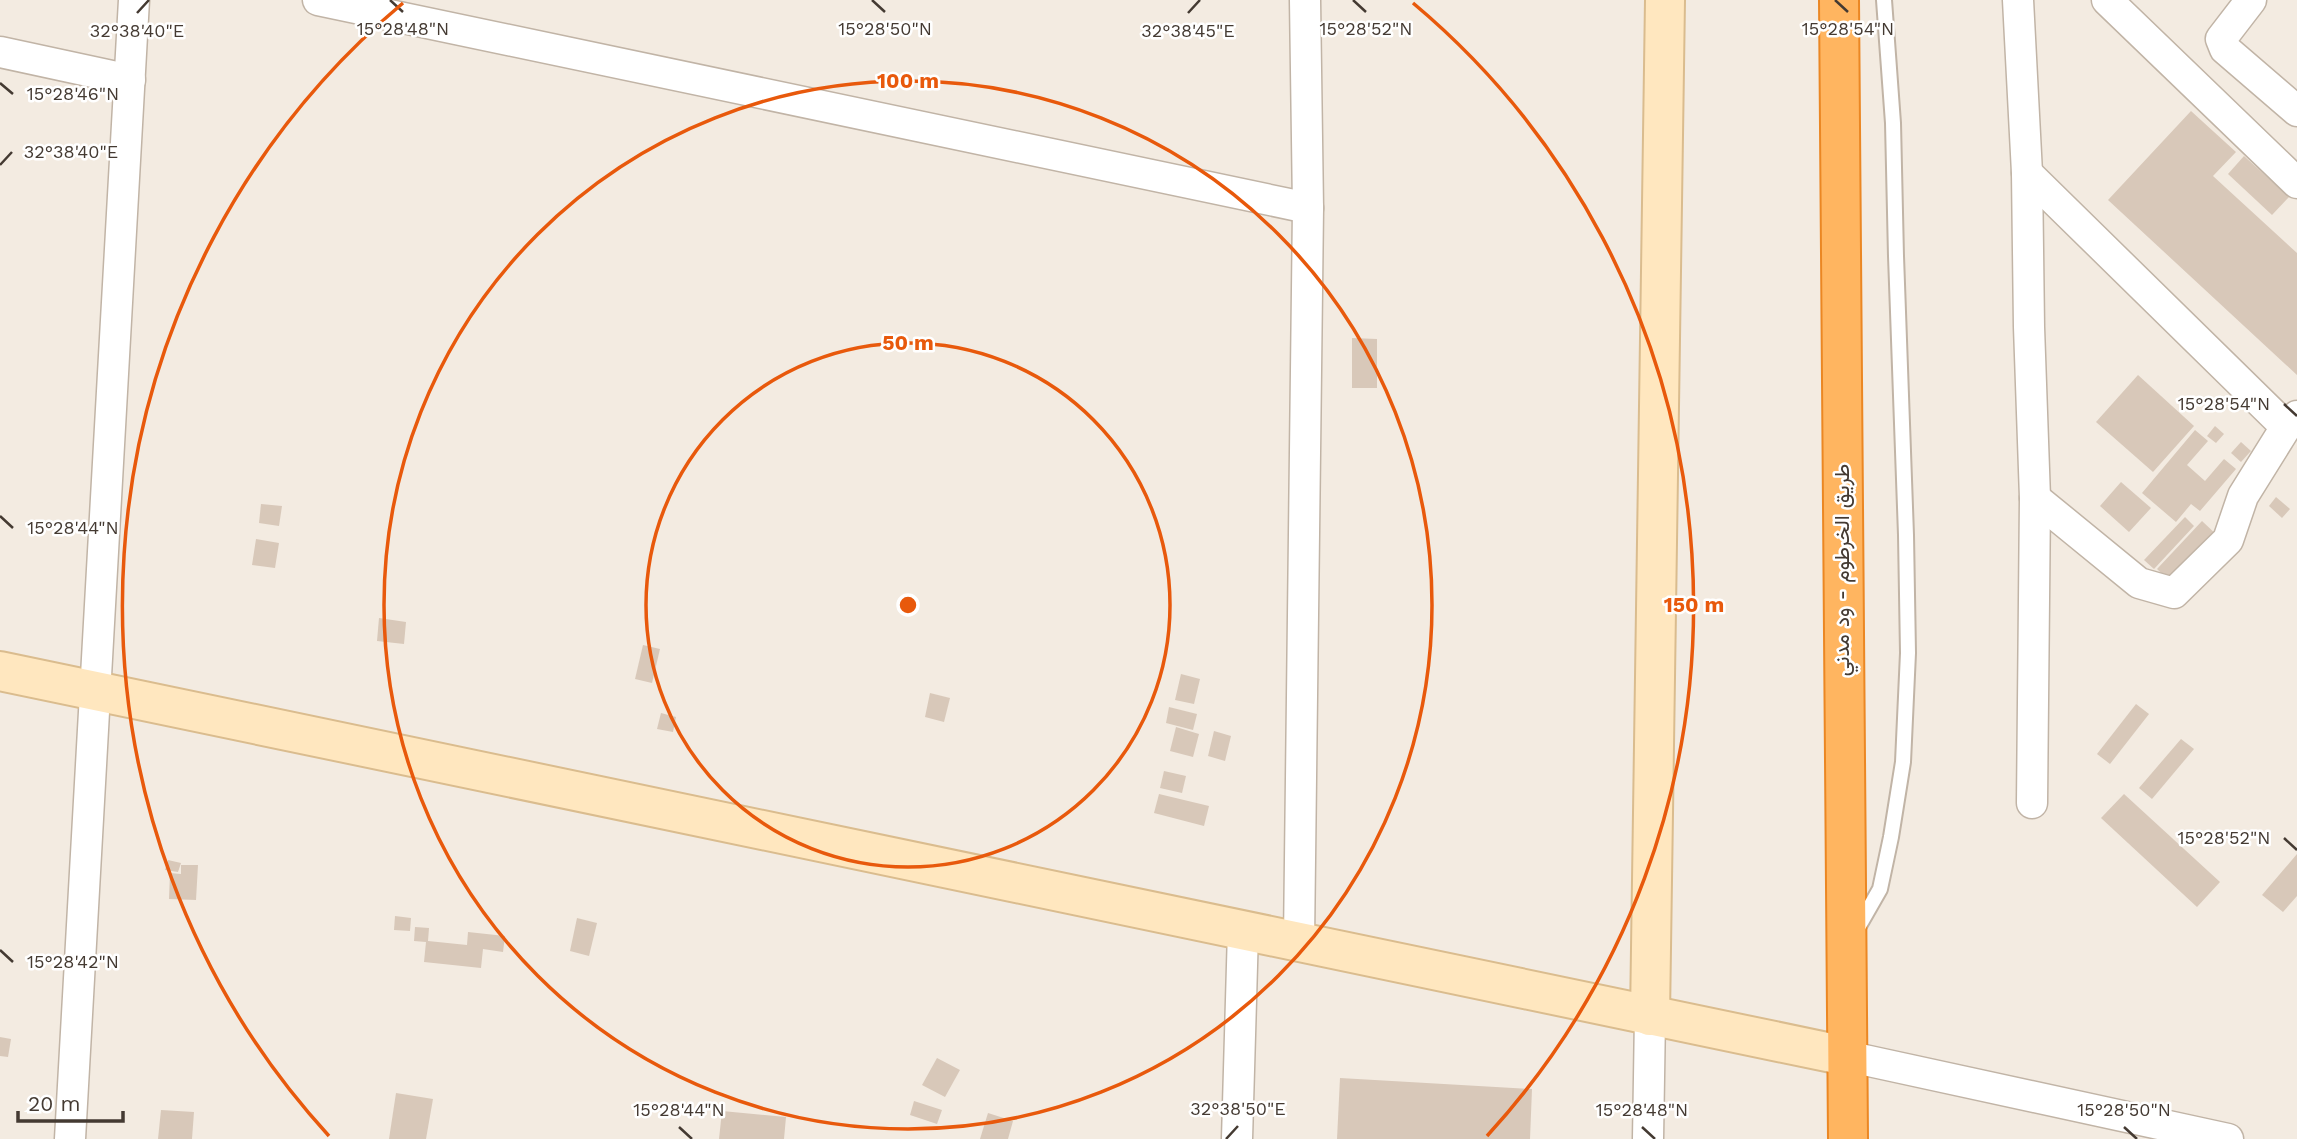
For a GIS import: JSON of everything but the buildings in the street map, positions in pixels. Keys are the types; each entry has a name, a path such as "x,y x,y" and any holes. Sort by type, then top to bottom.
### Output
{"highway":[{"name":"طريق الخرطوم - ود مدني","path":"1839,0 1848,1139"}],"street":[{"path":"70,1139 134,0"},
{"path":"318,0 1308,208"},
{"path":"1299,941 1308,208 1305,0"},
{"path":"1648,1139 1665,0"},
{"path":"2018,0 2027,173 2035,498 2032,803"},
{"path":"2107,0 2297,183"},
{"path":"2251,0 2221,38 2225,49 2297,111"},
{"path":"0,52 130,80"},
{"path":"2027,173 2292,421 2243,496 2228,540 2174,593 2148,587 2132,578 2035,498"},
{"path":"0,671 1299,941 2228,1139"},
{"path":"1237,1139 1243,931"}],"lane":[{"path":"1845,951 1880,890 1903,762 1908,653 1894,123 1884,0"}]}
